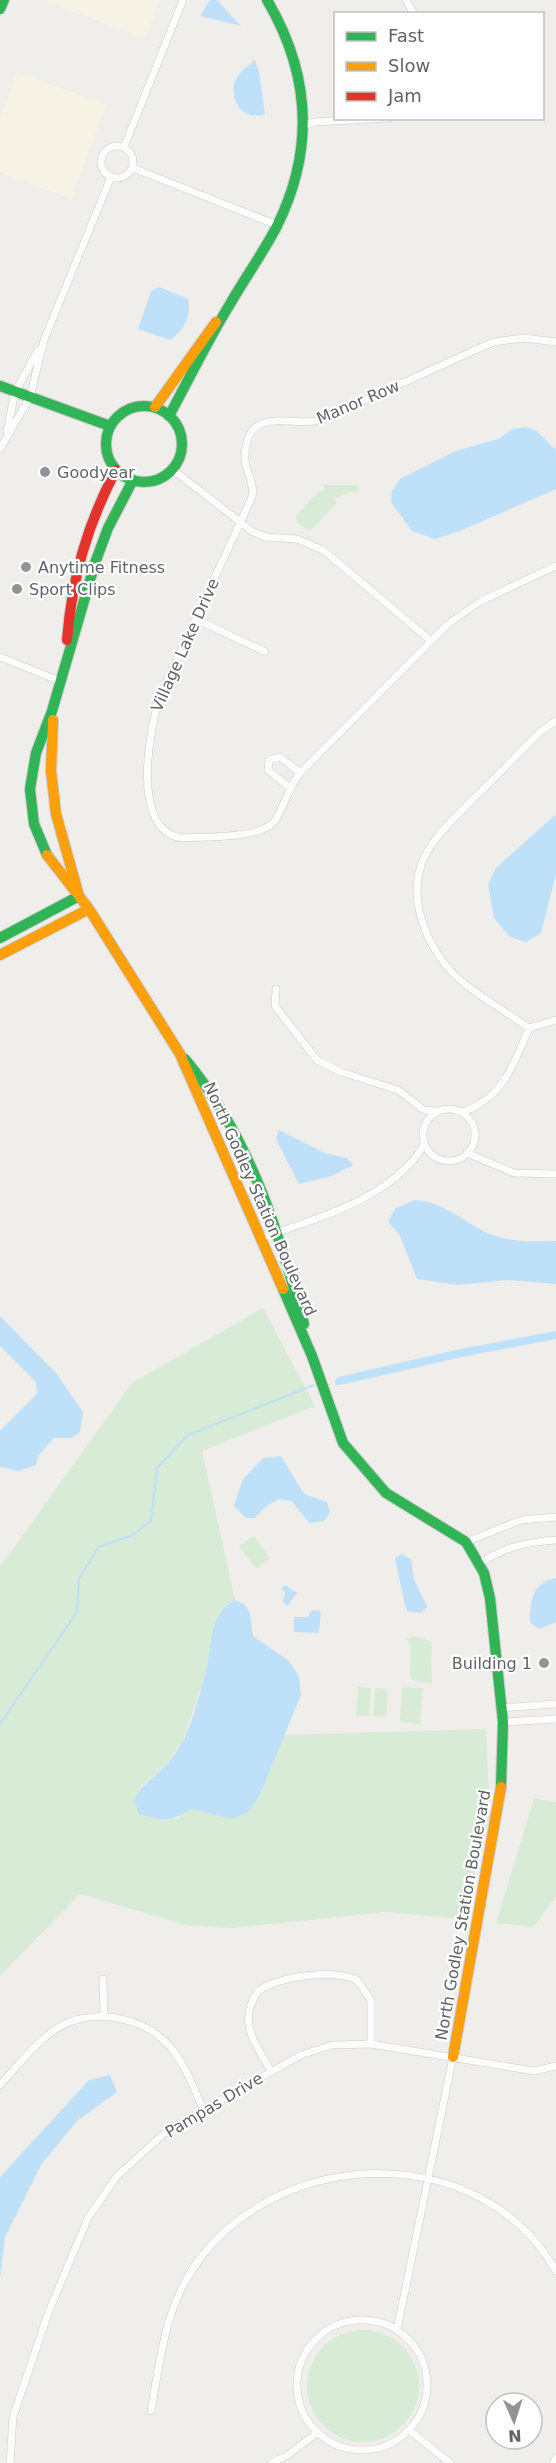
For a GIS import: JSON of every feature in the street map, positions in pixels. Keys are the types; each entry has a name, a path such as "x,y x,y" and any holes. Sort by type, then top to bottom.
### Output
{"street":[{"path":"0,9 4,0"},
{"path":"124,147 183,0"},
{"path":"169,416 221,318 277,225 291,193 300,161 304,125 301,85 293,50 267,0"},
{"path":"304,125 315,122 352,120"},
{"path":"124,147 131,153 133,168 126,176 111,177 101,166 102,156 108,148 124,147"},
{"path":"133,168 277,225"},
{"path":"5,437 15,392 44,340 111,177"},
{"path":"155,407 204,336 221,318"},
{"name":"Manor Row","path":"240,524 254,490 245,462 246,445 253,432 265,422 279,419 308,422 321,420 493,342 524,338 556,342"},
{"path":"0,449 30,397 44,340"},
{"path":"0,386 110,426"},
{"path":"142,406 155,407 169,416 180,432 182,442 181,452 172,469 154,480 134,480 116,470 106,449 110,426 118,416 129,409 142,406"},
{"path":"172,469 240,524 262,536 297,539 323,550 430,640"},
{"name":"North Godley Station Boulevard","path":"67,654 70,593 76,560 88,524 116,470"},
{"name":"North Godley Station Boulevard","path":"134,480 108,528 32,769 31,806 41,845 64,882 80,896 89,909 180,1054 312,1356 343,1443 386,1493 466,1542 480,1563 490,1598 502,1722 501,1788 496,1828 429,2179 397,2330"},
{"name":"Village Lake Drive","path":"240,524 161,694 150,730 148,778 158,824 167,833 181,838 258,832 274,822 290,788 300,773 453,619 481,601 556,566"},
{"path":"196,619 265,652"},
{"path":"0,657 60,681"},
{"name":"North Godley Station Boulevard","path":"52,711 51,771 56,814 80,896"},
{"path":"529,1028 464,984 439,957 420,915 418,882 423,860 449,824 541,731 556,721"},
{"path":"290,788 269,771 268,761 273,757 280,757 300,773"},
{"path":"0,938 80,896"},
{"path":"0,955 89,909"},
{"path":"276,989 275,1006 317,1060 341,1072 398,1090 424,1110 446,1109 461,1112 476,1108"},
{"path":"529,1028 556,1020"},
{"path":"472,1123 476,1108 511,1073 529,1028"},
{"name":"North Godley Station Boulevard","path":"180,1054 199,1073 218,1102 248,1160 278,1232 312,1356"},
{"path":"424,1110 425,1123 422,1137 424,1145 432,1155"},
{"path":"425,1123 437,1111"},
{"path":"416,1158 432,1155 451,1161 467,1153 472,1146 475,1134 472,1123 461,1112"},
{"path":"261,1238 353,1204 385,1184 416,1158 424,1145"},
{"path":"472,1146 477,1156"},
{"path":"467,1153 514,1173 556,1174"},
{"path":"466,1542 521,1520 556,1517"},
{"path":"480,1563 502,1549 525,1542 556,1540"},
{"path":"501,1708 556,1704"},
{"path":"502,1722 556,1719"},
{"path":"271,2072 254,2041 247,2014 258,1991 280,1981 333,1974 357,1980 371,2000 371,2043"},
{"path":"103,1979 104,2017"},
{"path":"0,2085 59,2027 104,2017 128,2020 151,2030 172,2049 204,2110"},
{"name":"Pampas Drive","path":"9,2463 13,2417 48,2311 88,2218 117,2176 168,2130 301,2055 349,2043 371,2043 534,2072 556,2066"},
{"path":"151,2411 164,2332 176,2299 201,2257 245,2214 276,2195 315,2181 347,2174 388,2173 429,2179 463,2188 503,2211 545,2251 556,2271"},
{"path":"374,2321 397,2330 416,2348 424,2364 427,2381 422,2409 409,2430 390,2444 368,2450 348,2449 329,2442 316,2433 304,2416 298,2400 296,2383 299,2366 306,2350 316,2338 343,2323 374,2321"},
{"path":"409,2430 450,2463"},
{"path":"271,2463 286,2456 316,2433"},
{"path":"554,2463 556,2458"}],"shaded area":[{"path":"48,0 160,0 145,38 47,2"},
{"path":"17,72 106,105 71,199 0,172 0,120"}],"green space":[{"path":"323,485 358,485 359,492 349,492 337,498 334,496 336,504 311,530 307,530 297,522 296,516 318,492 325,489"},
{"path":"263,1308 315,1406 202,1451 235,1600 225,1605 212,1636 205,1676 182,1742 168,1762 142,1785 134,1800 140,1814 176,1819 192,1809 208,1812 260,1795 284,1735 486,1729 490,1815 462,1919 386,1912 232,1928 186,1925 80,1894 0,1976 0,1567 132,1383"},
{"path":"254,1536 270,1558 256,1569 239,1546"},
{"path":"412,1636 431,1641 432,1683 418,1682 410,1678 411,1648 407,1639"},
{"path":"358,1687 371,1688 369,1716 356,1715"},
{"path":"402,1687 423,1688 420,1724 400,1722"},
{"path":"375,1688 388,1689 386,1717 373,1716"},
{"path":"534,1799 556,1802 556,1897 533,1927 496,1923"},
{"path":"363,2330 385,2334 403,2346 415,2364 419,2386 415,2408 403,2426 385,2438 363,2442 341,2438 323,2426 311,2408 307,2386 311,2364 323,2346 341,2334"}],"water":[{"path":"210,0 217,0 241,26 200,16"},
{"path":"255,60 265,114 258,116 241,109 234,92 237,77"},
{"path":"159,287 188,299 189,311 186,322 170,340 138,329 151,291"},
{"path":"526,427 535,430 556,450 556,489 460,531 435,539 412,531 391,502 392,491 400,479 456,451 498,439 513,429"},
{"path":"556,814 556,874 541,933 526,942 510,937 494,918 488,884 496,868"},
{"path":"279,1130 325,1153 347,1158 353,1165 332,1176 299,1184 276,1139"},
{"path":"415,1200 426,1201 446,1209 495,1236 518,1240 556,1241 556,1284 507,1280 457,1285 417,1279 400,1236 388,1221 396,1208"},
{"path":"0,1316 56,1373 83,1412 80,1432 72,1438 54,1438 38,1456 36,1465 19,1471 0,1467 0,1431 37,1394 36,1382 0,1346"},
{"path":"281,1456 304,1494 327,1502 330,1512 324,1521 309,1523 292,1501 279,1499 265,1507 255,1518 246,1518 234,1506 243,1479 263,1458"},
{"path":"401,1554 411,1559 414,1580 427,1606 421,1613 408,1612 405,1606 395,1558"},
{"path":"556,1578 556,1622 539,1629 530,1622 534,1594 542,1584"},
{"path":"285,1585 297,1593 287,1606 283,1602 285,1592 281,1589"},
{"path":"235,1600 248,1610 253,1636 289,1661 299,1676 301,1695 260,1795 247,1813 232,1819 192,1809 167,1819 139,1814 134,1800 145,1784 168,1763 181,1745 201,1690 215,1624 219,1614"},
{"path":"312,1610 321,1611 319,1633 294,1632 294,1617 308,1617"},
{"path":"110,2075 117,2092 77,2121 41,2165 5,2237 0,2278 0,2177 89,2080"}],"waterway":[{"path":"339,1381 461,1353 556,1335"},
{"path":"0,1724 77,1612 79,1578 99,1547 131,1536 151,1521 157,1468 188,1435 314,1385"}],"traffic: fast":[{"path":"0,9 4,0"},
{"path":"169,416 214,331 277,226 298,168 302,140 299,83 292,55 267,0"},
{"path":"0,386 110,426"},
{"path":"144,406 158,409 171,417 179,430 182,444 179,458 171,471 158,479 144,482 130,479 117,471 109,458 106,444 109,430 117,417 130,409 144,406"},
{"path":"47,855 34,824 30,789 36,753 52,711 95,563 108,528 133,480"},
{"path":"0,938 79,896"},
{"path":"185,1059 227,1120 259,1185 272,1219 304,1324"},
{"path":"283,1289 312,1356 343,1443 386,1493 466,1542 484,1573 490,1598 503,1722 501,1787"}],"traffic: slow":[{"path":"155,407 216,322"},
{"path":"53,720 51,771 56,814 79,896"},
{"path":"47,855 89,909 180,1054 283,1289"},
{"path":"0,955 89,909"},
{"path":"453,2057 501,1787"}],"traffic: jam":[{"path":"67,640 69,617 82,552 97,511 116,470"}],"place":[{"name":"Goodyear","path":"45,472"},
{"name":"Anytime Fitness","path":"26,567"},
{"name":"Sport Clips","path":"17,589"},
{"name":"Building 1","path":"544,1663"}]}
